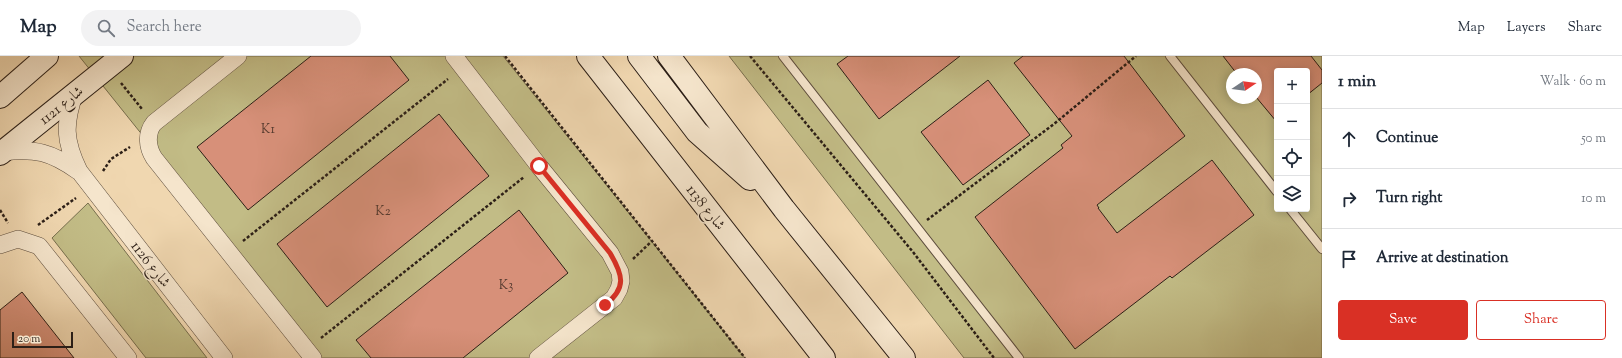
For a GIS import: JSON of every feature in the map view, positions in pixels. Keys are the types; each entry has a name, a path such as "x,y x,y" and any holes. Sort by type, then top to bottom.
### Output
{"street":[{"path":"0,97 47,56"},
{"path":"238,56 154,123 150,128 148,136 152,155 229,252 305,355"},
{"name":"شارع 1138","path":"588,56 824,358"},
{"path":"639,56 697,132 784,209"},
{"path":"669,56 784,209 904,358"},
{"name":"شارع 1121","path":"1,153 115,61"},
{"path":"458,62 539,166 610,253 620,272 621,281 614,298 538,358"},
{"name":"شارع 1126","path":"75,92 68,112 66,132 70,152 79,171 224,358"},
{"name":"شارع 1126","path":"1,153 23,150 43,152 62,159 79,171"},
{"path":"0,245 18,239 39,246 128,358"}],"lane":[{"path":"783,56 1019,358"},
{"path":"1170,56 1274,188"},
{"path":"1292,212 1322,249"}],"path":[{"path":"505,56 745,358"},
{"path":"750,56 913,252 994,358"},
{"path":"917,227 1054,124 1136,56"},
{"path":"115,61 154,123"},
{"path":"229,252 458,62"},
{"path":"305,355 539,166"},
{"path":"0,217 4,214"},
{"path":"620,272 652,241"}],"shaded area":[{"path":"79,56 503,56 745,358 321,358"},
{"path":"729,56 1322,56 1322,358 964,358"},
{"path":"88,203 207,358 146,358 52,238"}],"building":[{"path":"311,56 390,56 409,80 248,210 197,147"},
{"path":"848,56 960,56 879,119 837,64"},
{"path":"1023,56 1124,56 1185,136 1097,205 1117,233 1212,160 1254,215 1172,278 1170,276 1075,349 975,217 1063,148 1061,145 1072,136 1014,63"},
{"path":"1223,56 1311,56 1322,70 1322,83 1310,93 1310,68 1274,68 1274,119 1262,104 1262,68 1232,68"},
{"path":"988,80 1030,135 963,185 921,132"},
{"path":"439,114 489,176 327,307 277,244"},
{"path":"519,210 568,273 463,358 371,358 356,340"},
{"path":"22,292 74,358 0,358 0,310"}],"route":[{"path":"539,166 610,253 617,264 621,281 619,289 614,298 605,305"}]}
